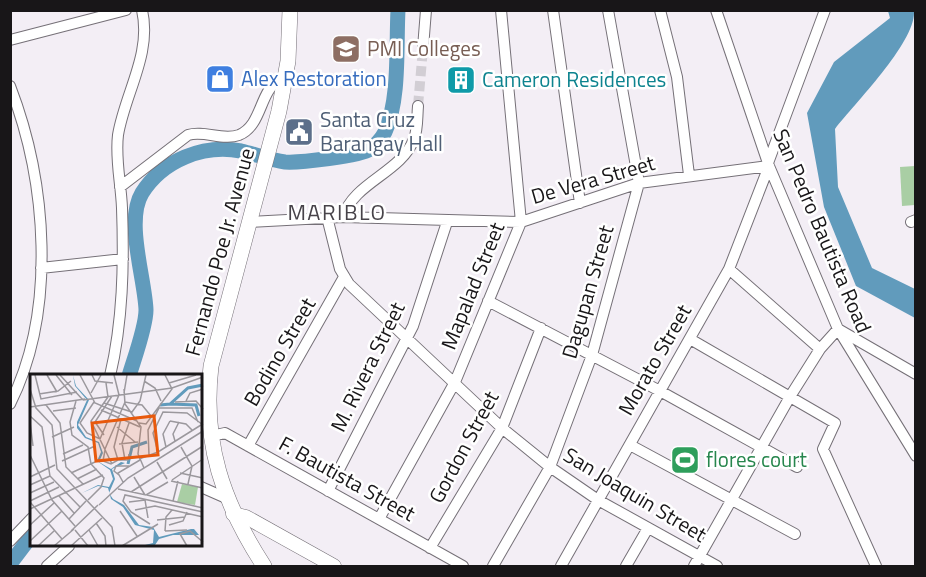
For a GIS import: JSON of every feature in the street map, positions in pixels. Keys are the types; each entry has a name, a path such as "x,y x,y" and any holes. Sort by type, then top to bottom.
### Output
{"main road":[{"name":"Fernando Poe Jr. Avenue","path":"264,567 226,498 211,436 208,411 212,366 285,81 290,38 290,10"}],"street":[{"path":"10,40 126,10"},
{"path":"110,374 119,332 123,259 117,161 118,134 142,50 145,23 142,10"},
{"path":"423,48 426,10"},
{"name":"Mapalad Street","path":"379,519 454,382 521,222 501,10"},
{"path":"554,10 580,203"},
{"name":"Dagupan Street","path":"494,567 550,467 592,355 639,183 608,10"},
{"path":"660,10 677,77 689,175"},
{"name":"San Pedro Bautista Road","path":"716,10 768,164 838,329 915,456"},
{"name":"Morato Street","path":"561,567 729,269 825,10"},
{"path":"120,187 188,135 231,137 244,132 257,117 274,83 280,80 285,81"},
{"path":"10,86 33,157 38,197 41,268 37,332 26,371 10,404"},
{"path":"343,217 351,201 404,156 411,146 416,132 418,106"},
{"name":"De Vera Street","path":"249,222 343,217 447,222 521,222 639,183 768,164"},
{"name":"San Joaquin Street","path":"327,217 336,256 344,277 406,339 502,428 550,467 598,500 648,528 697,562 717,567"},
{"name":"M. Rivera Street","path":"328,491 413,326 447,222"},
{"path":"41,268 123,259"},
{"path":"729,269 820,349"},
{"name":"Bodino Street","path":"248,446 344,277"},
{"path":"488,301 660,391 797,467"},
{"name":"Gordon Street","path":"430,548 502,428 541,328"},
{"path":"697,562 791,395 820,349 838,329 915,374"},
{"path":"690,339 791,395 835,423 823,449 876,567"},
{"name":"F. Bautista Street","path":"211,436 225,433 463,567"},
{"path":"630,445 795,534"},
{"path":"202,487 226,498"},
{"path":"233,514 242,515 334,567"},
{"path":"10,541 30,520"},
{"path":"626,567 648,528"},
{"path":"47,567 68,547"}],"green space":[{"path":"915,166 915,205 902,206 900,167"}],"water":[{"path":"888,11 914,11 912,24 883,72 835,129 838,187 872,268 915,289 915,318 856,286 824,207 807,113 834,62 890,18"}],"waterway":[{"path":"130,374 142,334 146,310 135,219 142,193 151,181 173,163 185,157 212,150 241,151 292,162 342,156 364,152 372,148 385,132 393,104 398,10"},
{"path":"10,564 30,538"}],"tunnel":[{"path":"418,106 423,48"}],"place":[{"name":"PMI Colleges","path":"346,49"},
{"name":"Alex Restoration","path":"220,79"},
{"name":"Cameron Residences","path":"461,80"},
{"name":"Santa Cruz Barangay Hall","path":"299,132"},
{"name":"flores court","path":"685,460"}],"district":[{"name":"MARIBLO","path":"337,212"}]}
